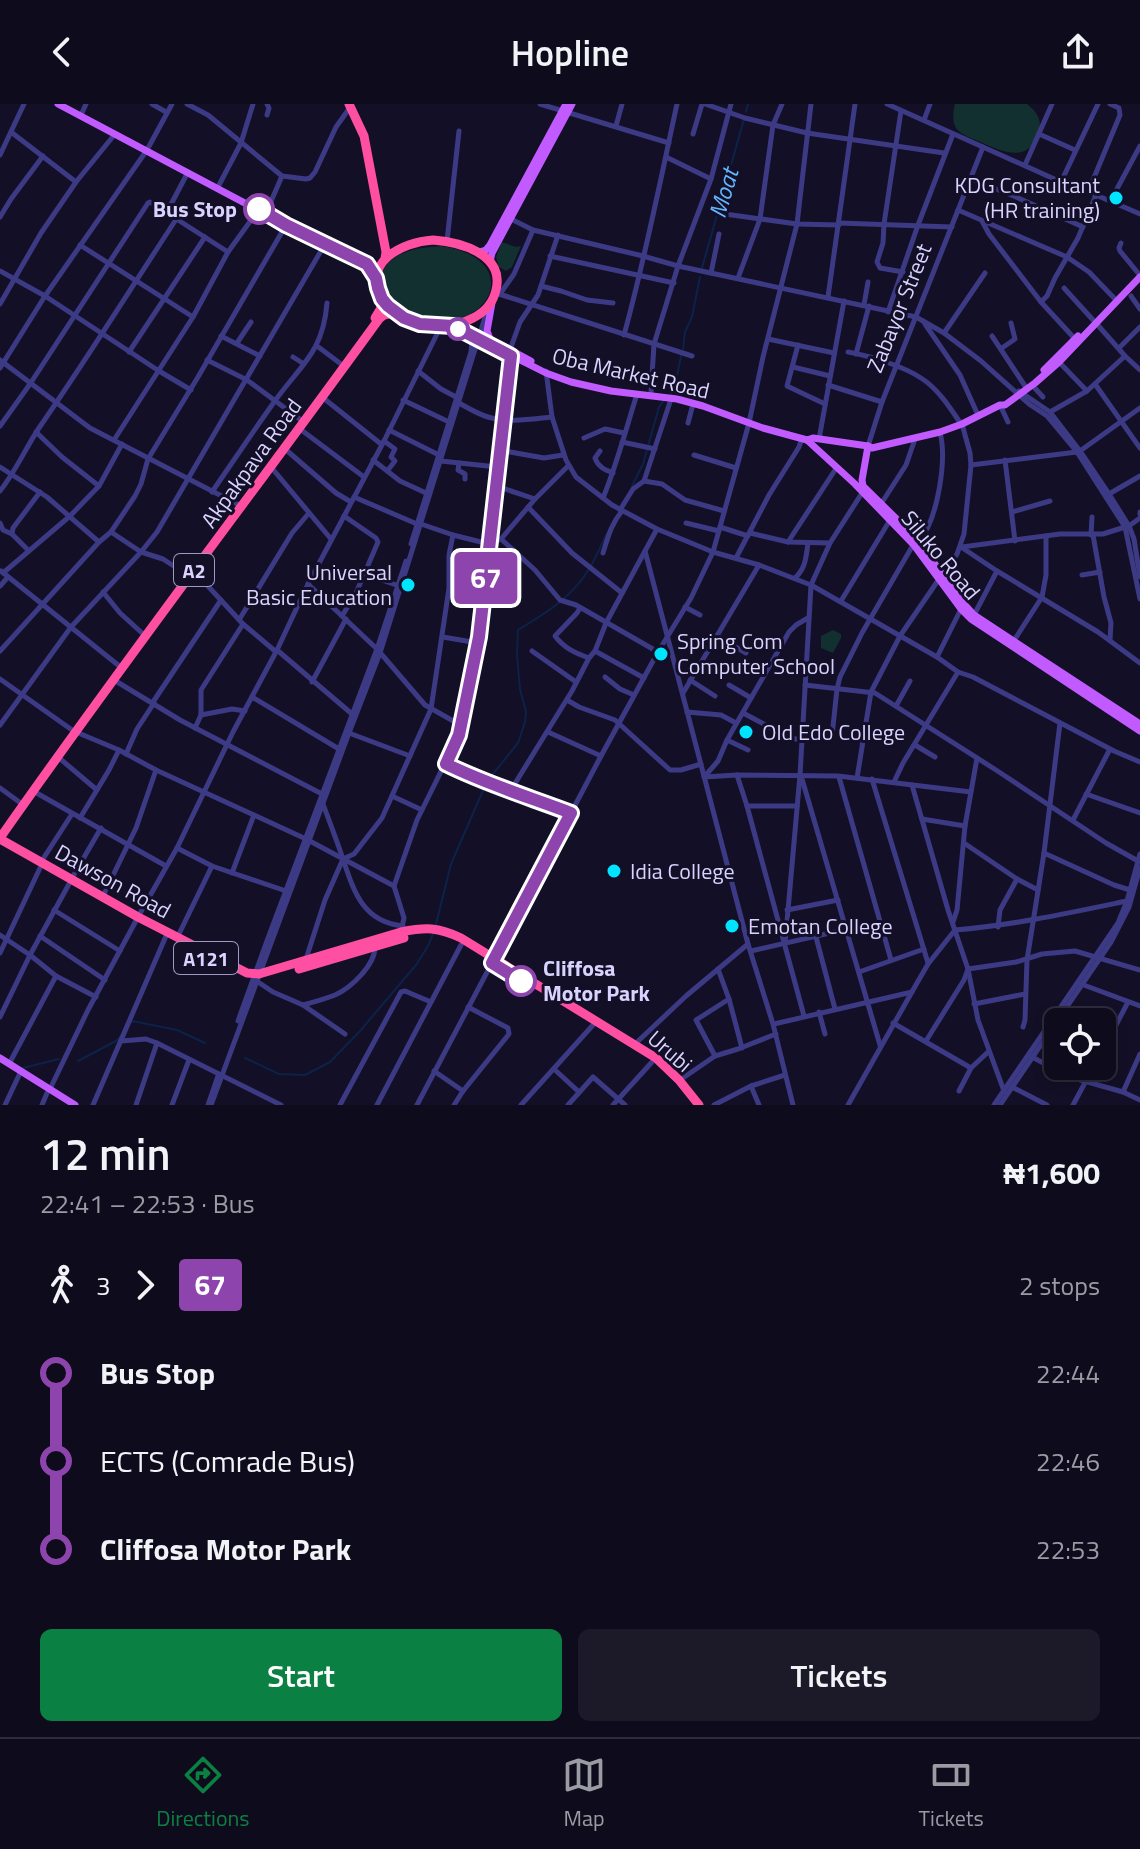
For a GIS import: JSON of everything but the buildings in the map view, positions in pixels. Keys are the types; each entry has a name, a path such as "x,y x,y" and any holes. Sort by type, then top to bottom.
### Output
{"highway":[{"path":"354,105 372,150 389,238 394,244 407,245"},
{"path":"354,105 368,152 386,252 376,278 380,295 388,306 404,318 420,324 454,327 472,319 494,298 497,280 492,264 479,252 447,241 420,241 395,250 384,260"},
{"name":"Akpakpava Road","path":"0,838 118,665 270,467 378,314 380,295"},
{"name":"Akpakpava Road","path":"240,506 379,319 397,312"},
{"name":"Akpakpava Road","path":"0,831 190,572"},
{"name":"Dawson Road","path":"0,838 41,865"},
{"name":"Dawson Road","path":"0,845 256,978"},
{"name":"Dawson Road","path":"70,881 103,896 166,936 245,979 256,978"},
{"name":"A121","path":"256,978 402,929 430,931"},
{"path":"430,931 493,961"},
{"path":"430,931 461,938 569,1008"},
{"name":"A121","path":"256,978 430,931"},
{"name":"Urubi","path":"569,1008 652,1062 693,1105"},
{"name":"Urubi","path":"569,1008 656,1058 699,1105"}],"main road":[{"path":"58,104 286,225 367,264 376,278"},
{"path":"492,264 492,253 567,108"},
{"path":"479,252 490,245 567,108"},
{"path":"367,264 384,260"},
{"path":"868,446 960,422 1005,405 1128,294 1139,274"},
{"path":"868,446 872,448 940,432 1021,390 1059,362 1139,274"},
{"name":"Oba Market Road","path":"494,298 488,336 510,353"},
{"name":"Oba Market Road","path":"454,327 546,371 594,388 671,399 809,435 813,439 868,446"},
{"path":"475,349 493,346"},
{"name":"Oba Market Road","path":"546,371 595,385 678,396 750,421"},
{"path":"813,439 819,445 819,451"},
{"name":"Siluko Road","path":"813,439 819,451 916,542 961,609 1103,704 1140,724"},
{"name":"Zabayor Street","path":"863,490 868,446"},
{"name":"Siluko Road","path":"863,490 881,504 892,518"},
{"name":"Siluko Road","path":"940,577 974,615 1140,731"},
{"path":"3,1061 67,1105"},
{"path":"48,1091 75,1105"}],"street":[{"path":"0,155 24,104"},
{"path":"81,115 86,104"},
{"path":"152,104 166,112"},
{"path":"172,104 147,150 1,363 90,428 240,506"},
{"path":"187,104 208,115 282,176 298,179 310,178 318,168 336,127 354,105"},
{"path":"218,187 241,143 253,104"},
{"path":"267,104 267,115"},
{"path":"540,104 567,108 669,143"},
{"path":"616,126 622,104"},
{"path":"624,335 653,220 677,104"},
{"path":"693,134 704,104 807,133 944,153"},
{"path":"651,392 654,344 678,266 711,179 731,104"},
{"path":"738,278 760,219 773,125 782,104"},
{"path":"417,1105 601,756 713,552 750,421 797,224 811,104"},
{"path":"828,297 855,104"},
{"path":"887,104 1140,214"},
{"path":"924,120 930,104"},
{"path":"1025,165 1052,104"},
{"path":"1061,182 1098,104"},
{"path":"1088,192 1120,115 1119,108 1110,104"},
{"path":"903,272 880,268 877,262 883,243 895,145 904,109"},
{"path":"447,241 459,131"},
{"path":"11,132 76,182"},
{"path":"0,304 41,233 76,182 115,134"},
{"path":"888,312 953,134"},
{"path":"1039,134 1075,150"},
{"path":"1111,200 1140,146"},
{"name":"Zabayor Street","path":"868,446 895,367 919,318 983,147"},
{"path":"0,217 43,156"},
{"path":"666,157 711,179"},
{"path":"167,212 188,171"},
{"path":"114,440 193,317 228,252 263,211 282,176"},
{"path":"971,179 1083,227"},
{"path":"1041,302 1083,227 1096,195"},
{"path":"0,426 149,202 228,252"},
{"path":"958,210 1067,257 1089,272 1114,298"},
{"path":"725,214 797,224 952,227"},
{"path":"0,491 14,474 36,432 177,218"},
{"path":"511,219 533,230 678,266 919,318 944,333 1050,412 1109,494 1127,527 1140,599"},
{"path":"981,221 1041,302 1075,339"},
{"path":"0,651 111,532 141,484 148,459 286,225"},
{"path":"256,978 286,891 323,803 379,651 478,339 494,298 514,274 533,230"},
{"path":"711,273 719,234"},
{"path":"430,931 404,918 394,886 422,810 462,726 478,643 510,353 520,322 538,295 558,235"},
{"path":"129,352 205,237"},
{"path":"1121,243 1120,251 1139,274"},
{"path":"0,725 71,627 157,532 325,244"},
{"path":"80,245 193,317"},
{"path":"550,256 674,283"},
{"path":"492,264 504,276 514,274"},
{"path":"0,271 45,296 191,390"},
{"path":"944,333 985,273"},
{"path":"856,354 868,282"},
{"path":"541,286 587,300 613,303"},
{"path":"1064,288 1140,370"},
{"path":"1128,294 1140,297"},
{"path":"1128,294 1140,309"},
{"path":"494,298 530,305 692,356"},
{"path":"736,558 799,447 813,439 825,404 844,301"},
{"path":"212,492 275,400 317,346 325,325 327,303"},
{"path":"919,318 960,375 977,413"},
{"path":"237,343 251,322"},
{"path":"1002,348 1015,339 1011,323"},
{"path":"42,1105 137,918 177,848 441,326"},
{"path":"210,1105 308,840 322,794 379,651 426,493 440,458 471,352 470,339 454,327"},
{"path":"1119,348 1140,327"},
{"path":"221,336 260,356"},
{"path":"992,336 1002,348 1021,390 1078,452 1137,538 1140,577"},
{"path":"768,339 834,353"},
{"path":"798,345 787,386 825,404"},
{"path":"317,346 341,364"},
{"path":"848,352 924,379 960,422 971,465 961,547 900,636 871,692 857,778"},
{"path":"1050,412 1087,391 1125,356"},
{"path":"293,357 304,364"},
{"path":"207,360 247,380 275,400 364,477"},
{"path":"1059,362 1087,391"},
{"path":"793,367 830,376"},
{"path":"418,371 485,417 552,417"},
{"path":"546,371 552,417 568,466 576,477 621,510 713,552 811,585 958,672 1140,762"},
{"path":"1095,384 1140,448"},
{"path":"828,385 882,402"},
{"path":"1021,390 1043,397"},
{"path":"603,498 637,394"},
{"path":"322,397 395,449 391,457 395,461 388,470"},
{"path":"646,482 652,448 671,399"},
{"path":"403,400 449,422"},
{"path":"688,423 693,404"},
{"path":"1000,405 1008,422"},
{"path":"971,465 1078,452 1140,408"},
{"path":"584,438 605,429 624,433"},
{"path":"389,430 440,458 497,467"},
{"path":"36,432 99,486"},
{"path":"832,736 840,677 916,542 928,528 942,474 943,444 940,432"},
{"path":"881,504 906,465 915,439"},
{"path":"622,442 652,448"},
{"path":"0,586 4,574 99,486 122,444"},
{"path":"284,448 336,493 419,524 489,544 501,539 568,466"},
{"path":"499,450 544,458 563,455"},
{"path":"600,451 596,461 601,468 613,473"},
{"path":"694,455 736,468"},
{"path":"373,460 400,481 426,493"},
{"path":"1005,460 1015,541"},
{"path":"459,463 458,470 464,473 465,479"},
{"path":"0,467 40,492 99,542"},
{"path":"270,467 331,539"},
{"path":"788,542 837,467"},
{"path":"1109,494 1140,476"},
{"path":"603,553 610,527 633,489 646,482 662,484 685,500 724,511"},
{"path":"496,486 535,499"},
{"name":"Zabayor Street","path":"811,585 830,543 863,490"},
{"path":"12,534 13,528 40,492"},
{"path":"1012,512 1050,501"},
{"path":"528,507 549,531 622,593"},
{"path":"195,728 201,715 201,690 292,533 309,513"},
{"path":"961,547 1060,534 1092,535 1127,527 1140,515"},
{"path":"312,682 365,574 378,540 344,516"},
{"path":"1092,517 1092,535 1111,623 1110,641"},
{"path":"841,601 892,518"},
{"path":"0,523 3,530 12,534 29,551"},
{"path":"686,523 788,542 830,543"},
{"path":"511,790 595,651 606,623 657,529"},
{"path":"111,532 141,552 190,572 241,622 352,714"},
{"path":"305,961 325,900 343,859 354,854 382,818 431,709 443,637 453,535"},
{"path":"1013,642 1042,597 1046,575 1046,536"},
{"path":"501,539 535,570 560,600 658,652"},
{"path":"795,578 806,561 808,543"},
{"path":"961,547 1140,663"},
{"path":"645,551 793,1105"},
{"path":"806,561 819,568"},
{"path":"683,693 759,565"},
{"path":"974,615 997,571"},
{"path":"1082,575 1100,572"},
{"path":"4,574 118,665"},
{"path":"365,574 399,586"},
{"path":"308,584 379,651 420,700 462,726"},
{"path":"785,944 800,775 811,585"},
{"path":"103,592 142,633"},
{"path":"126,754 137,729 221,600"},
{"path":"685,607 700,615"},
{"path":"580,608 555,636 573,652 589,658"},
{"path":"937,657 961,609"},
{"path":"704,777 718,761 736,723 789,632 808,618"},
{"path":"717,636 746,653"},
{"path":"443,637 478,643"},
{"path":"691,640 709,650"},
{"path":"532,651 576,682"},
{"path":"595,651 644,678"},
{"path":"894,782 958,672"},
{"path":"605,677 634,695"},
{"path":"0,679 74,731 308,840 394,886"},
{"path":"113,680 195,728 322,794"},
{"path":"690,680 715,696"},
{"path":"896,706 910,681"},
{"path":"729,685 751,698"},
{"path":"805,685 875,693 1106,843 1139,858 1118,923 1065,1008"},
{"path":"252,697 339,749"},
{"path":"567,700 611,718 670,770 701,764"},
{"path":"201,715 232,709 245,711"},
{"path":"687,712 721,715 736,723"},
{"path":"743,713 790,738 802,740"},
{"path":"1023,1027 1027,960 1060,723"},
{"path":"548,732 601,756"},
{"path":"349,733 410,756"},
{"path":"727,740 748,750"},
{"path":"914,745 935,757"},
{"path":"1073,820 1110,749"},
{"path":"80,818 119,750"},
{"path":"58,756 97,790"},
{"path":"953,922 977,758"},
{"path":"446,764 477,780 571,813"},
{"path":"103,896 136,828 156,770"},
{"path":"737,775 804,1016"},
{"path":"800,775 880,1046"},
{"path":"838,776 891,960"},
{"path":"704,777 838,776 971,792"},
{"path":"872,779 928,964"},
{"path":"912,785 968,969 988,1052 1004,1091"},
{"path":"0,788 22,804"},
{"path":"33,791 166,866"},
{"path":"1086,794 1140,813"},
{"path":"392,796 422,810"},
{"path":"323,803 351,885 367,910 402,929 404,918"},
{"path":"747,806 797,806"},
{"path":"0,953 3,937 72,814"},
{"path":"232,873 254,815"},
{"path":"922,819 965,826"},
{"path":"0,1017 40,936 101,828"},
{"path":"963,842 1038,890"},
{"path":"177,848 212,866 286,891"},
{"path":"1044,853 1130,890"},
{"path":"178,936 212,866"},
{"path":"994,1105 1121,926 1140,868"},
{"path":"998,927 1000,910 1017,879"},
{"path":"787,910 838,900"},
{"path":"860,1105 849,1102 928,964 955,930 998,927 1127,901"},
{"path":"54,910 120,951"},
{"path":"751,951 847,929"},
{"path":"40,936 105,980"},
{"path":"93,1105 166,936"},
{"path":"3,937 56,976 96,997"},
{"path":"816,937 835,1009"},
{"path":"635,1044 748,944"},
{"path":"377,1105 461,945"},
{"path":"303,1005 346,989 364,971 375,955 375,947"},
{"path":"859,972 924,949"},
{"path":"968,969 1027,960 1042,954 1075,951 1140,970"},
{"path":"718,969 742,1048"},
{"path":"926,1041 968,969"},
{"path":"3,1061 56,976"},
{"path":"256,978 273,992 303,1005 345,1034"},
{"path":"1081,984 1140,1006"},
{"path":"773,1024 913,991"},
{"path":"340,1105 401,992 431,1002"},
{"path":"974,1004 1025,994"},
{"path":"715,1056 696,1020 729,999"},
{"path":"1116,1025 1128,1002"},
{"path":"456,1104 509,1034 509,1030 468,1007"},
{"path":"819,1012 825,1034"},
{"path":"893,1023 971,1068"},
{"path":"521,1105 593,1025"},
{"path":"679,1080 715,1056 776,1034"},
{"path":"120,1042 146,1039 157,1043 266,1102 281,1105"},
{"path":"1000,1105 1044,1039"},
{"path":"136,1105 157,1043"},
{"path":"959,1091 971,1068 988,1052"},
{"path":"1123,1092 1140,1054"},
{"path":"1032,1057 1070,1077 1140,1100"},
{"path":"172,1105 189,1060"},
{"path":"616,1102 652,1062"},
{"path":"554,1069 579,1092"},
{"path":"434,1071 463,1091"},
{"path":"5,1105 20,1073"},
{"path":"714,1105 751,1086 785,1075"},
{"path":"568,1105 593,1077 616,1102 625,1105"},
{"path":"1073,1105 1086,1081"},
{"path":"751,1086 759,1105"},
{"path":"1012,1087 1037,1103 1047,1105"}],"green space":[{"path":"955,104 1027,104 1036,112 1040,122 1035,141 1022,152 1014,153 966,136 955,125"},
{"path":"502,242 521,246 512,267 506,271 499,267 496,257"},
{"path":"441,246 468,254 484,266 491,280 489,295 479,308 464,317 443,321 418,317 400,308 382,284 385,267 394,258 417,249"},
{"path":"833,630 841,634 841,638 833,653 821,648 821,636"}],"waterway":[{"name":"Moat","path":"746,112 748,104"},
{"name":"Moat","path":"702,268 744,119"},
{"name":"Moat","path":"683,349 700,277"},
{"name":"Moat","path":"670,395 674,391 681,356"},
{"path":"632,486 643,464 659,407 665,399"},
{"path":"492,775 518,743 525,722 517,655 518,630 573,590 591,566 607,533"},
{"path":"435,928 451,864 485,786"},
{"path":"245,1058 279,1074 305,1075 330,1062 416,965 433,934"},
{"path":"131,1022 177,1030 205,1043"},
{"path":"78,1061 120,1037"},
{"path":"23,1068 59,1059"}],"bus line":[{"name":"67","path":"259,209 367,264 376,278 382,299 404,318 420,324 453,326 511,356 479,637 459,735 446,764 477,780 571,813 492,963 521,981"}],"place":[{"name":"KDG Consultant (HR training)","path":"1116,198"},
{"name":"Bus Stop","path":"259,209"},
{"name":"Universal Basic Education","path":"408,585"},
{"name":"Spring Com Computer School","path":"661,654"},
{"name":"Old Edo College","path":"746,732"},
{"name":"Idia College","path":"614,871"},
{"name":"Emotan College","path":"732,926"},
{"name":"Cliffosa Motor Park","path":"521,981"}]}
